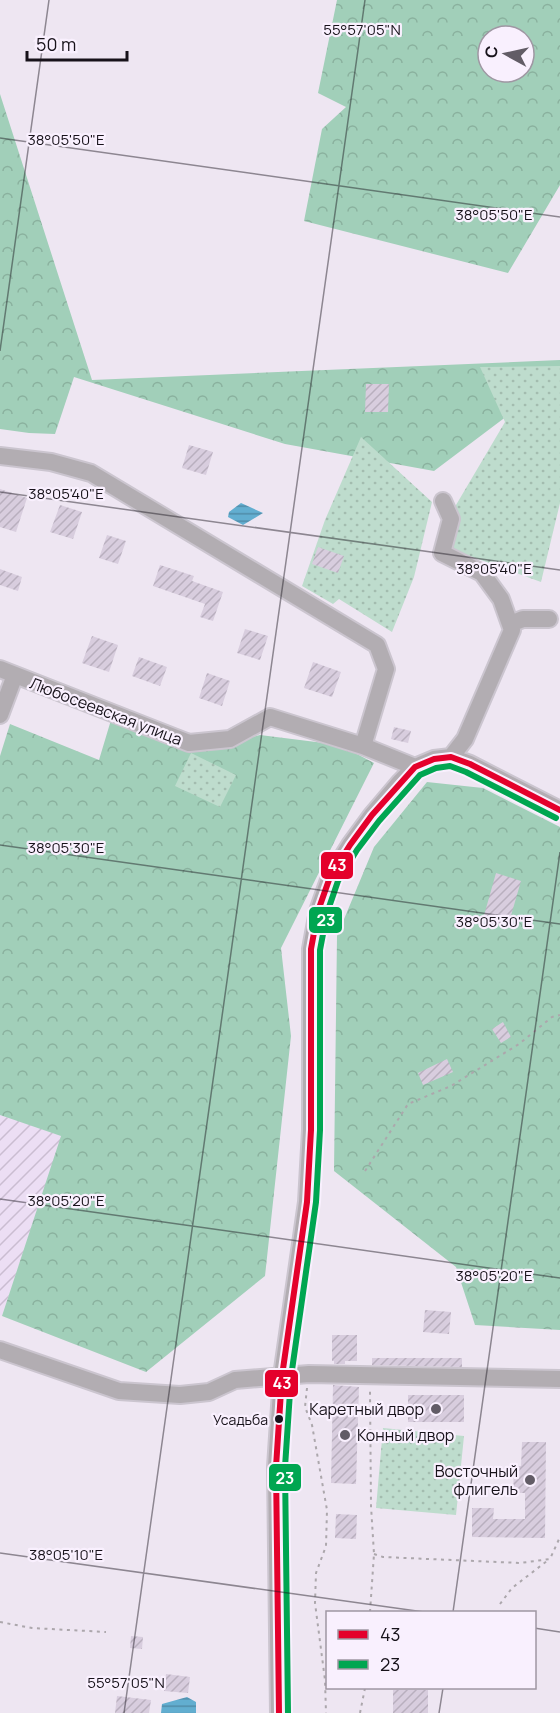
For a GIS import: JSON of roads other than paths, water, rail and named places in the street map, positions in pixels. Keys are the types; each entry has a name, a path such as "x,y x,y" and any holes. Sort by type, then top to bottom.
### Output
{"street":[{"path":"0,456 51,462 91,473 377,645 386,669 363,746"},
{"path":"443,501 451,519 442,553 482,573 501,598 512,630 465,739 451,757"},
{"path":"510,624 523,619 549,619"},
{"path":"0,715 7,672"},
{"name":"Любосеевская улица","path":"7,672 189,743 230,739 270,717 363,746 415,767"},
{"path":"279,1713 276,1467 282,1376 307,1202 311,1130 311,949 318,911 330,877 372,814 415,767 434,759 451,757 470,764 560,810"},
{"path":"0,1350 119,1390 180,1395 209,1392 235,1380 309,1374 560,1379"}],"water":[{"path":"241,503 263,513 243,525 228,517 229,512"},
{"path":"187,1697 196,1702 196,1713 161,1713 162,1704"}],"place":[{"name":"Каретный двор","path":"436,1409"},
{"name":"Усадьба","path":"279,1419"},
{"name":"Конный двор","path":"345,1435"},
{"name":"Восточный флигель","path":"530,1480"}]}
